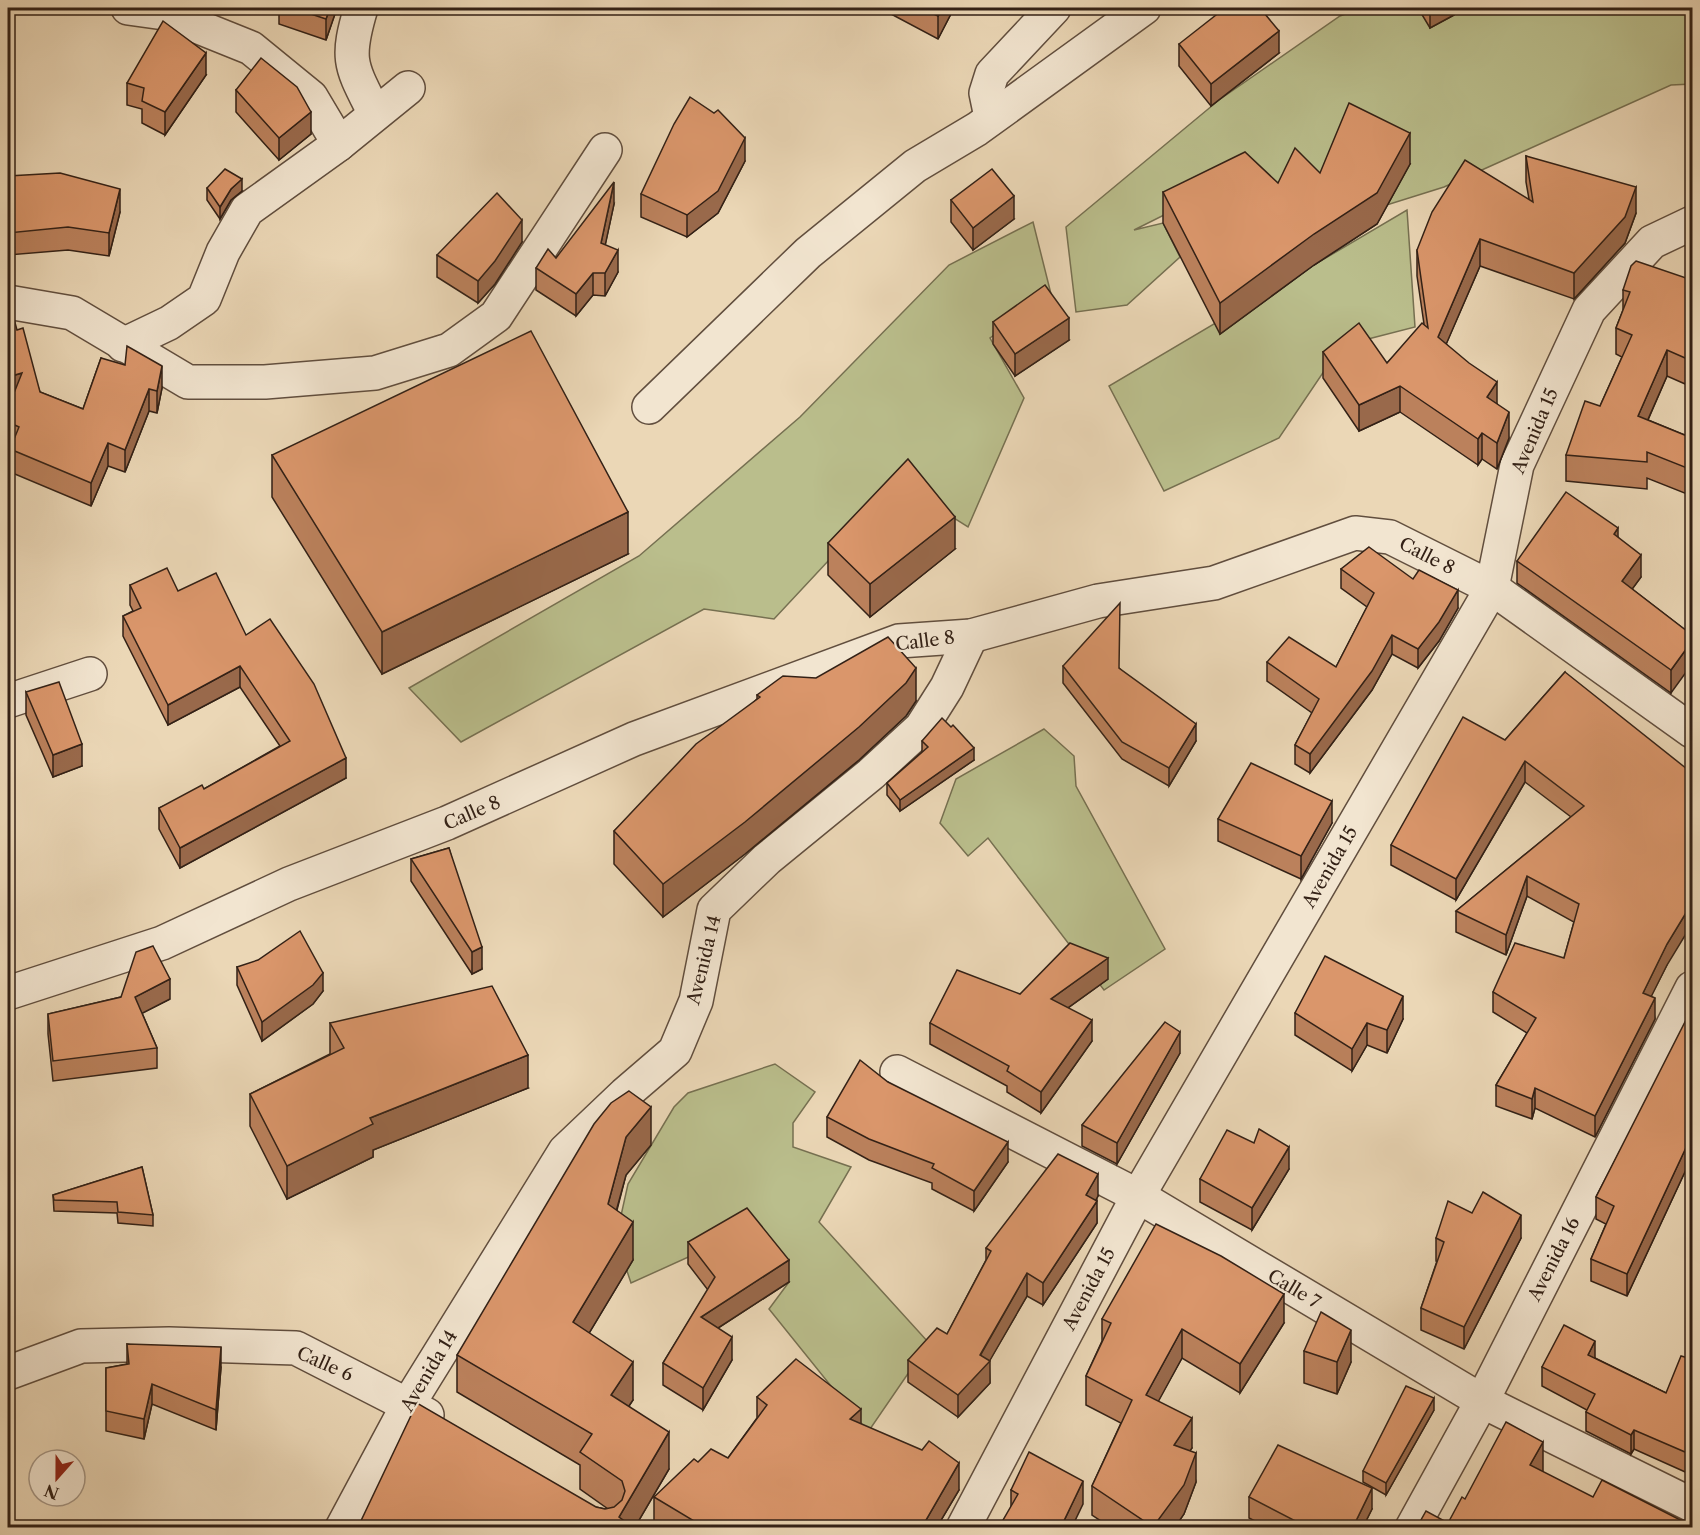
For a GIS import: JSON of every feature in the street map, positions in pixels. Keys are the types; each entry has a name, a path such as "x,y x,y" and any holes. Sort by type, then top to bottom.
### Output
{"street":[{"path":"128,8 164,13 251,48 311,97 339,144"},
{"path":"361,8 350,57 352,69 375,114"},
{"path":"991,117 986,93 992,74 1054,8"},
{"path":"650,407 808,253 915,166 977,129 1144,8"},
{"path":"123,345 169,323 204,299 223,252 247,210 339,144 408,88"},
{"path":"8,302 72,313 188,382 265,382 375,373 449,350 496,316 605,150"},
{"name":"Avenida 15","path":"963,1527 1138,1196 1492,588 1517,465 1590,310 1652,242 1692,223"},
{"name":"Calle 8","path":"8,993 162,943 289,884 458,819 634,740 899,641 971,636 1098,601 1214,583 1355,533 1390,537 1492,588 1692,731"},
{"name":"Avenida 14","path":"342,1527 409,1403 565,1151 625,1094 675,1052 696,1001 714,910 767,860 871,774 921,728 947,687 971,636"},
{"path":"8,701 90,674"},
{"name":"Avenida 16","path":"1412,1527 1482,1401 1692,988"},
{"name":"Calle 7","path":"897,1072 1138,1196 1482,1401 1692,1505"},
{"name":"Calle 6","path":"8,1373 81,1346 169,1344 296,1348 409,1403 448,1428"}],"green space":[{"path":"1361,8 1692,8 1692,84 1671,85 1444,187 1358,214 1250,172 1134,230 1163,223 1180,257 1127,305 1076,312 1066,227 1219,100 1340,16"},
{"path":"1407,210 1415,327 1341,346 1279,438 1164,491 1109,386"},
{"path":"1033,222 1051,294 990,338 1024,398 968,527 900,484 774,619 704,609 461,742 409,688 639,556 800,417 949,265"},
{"path":"1044,729 1074,756 1076,786 1165,949 1104,990 988,838 968,856 940,823 956,779"},
{"path":"775,1064 815,1092 793,1123 793,1147 851,1167 819,1222 929,1343 868,1432 769,1309 789,1282 748,1230 631,1283 616,1238 628,1184 674,1107 688,1093"}],"building":[{"path":"293,8 330,8 326,19"},
{"path":"921,8 943,8 938,16"},
{"path":"1225,8 1260,8 1279,31 1211,84 1179,44"},
{"path":"163,21 206,53 165,112 142,101 144,88 127,83"},
{"path":"261,58 297,87 311,112 279,138 236,90"},
{"path":"690,97 714,113 718,110 745,138 718,191 687,215 641,194 674,124"},
{"path":"1349,103 1410,133 1377,193 1314,234 1220,303 1163,192 1245,152 1278,183 1295,148 1320,173"},
{"path":"1526,156 1636,187 1625,217 1574,273 1480,239 1438,337 1469,363 1497,382 1487,397 1509,412 1497,443 1482,433 1478,439 1400,386 1359,405 1323,352 1359,323 1387,363 1422,323 1428,328 1417,250 1432,212 1465,160 1533,202"},
{"path":"225,169 242,179 231,189 220,207 207,188"},
{"path":"992,169 1014,196 973,228 951,200"},
{"path":"60,173 120,189 109,233 68,227 8,233 8,176"},
{"path":"614,182 601,243 618,250 605,273 593,273 576,294 536,268 548,249 556,258"},
{"path":"497,193 522,220 495,261 478,281 437,255"},
{"path":"1636,261 1692,280 1692,361 1667,350 1638,416 1692,438 1692,470 1647,452 1647,462 1566,455 1585,401 1600,406 1632,335 1616,328 1630,292 1623,290 1631,266"},
{"path":"1045,285 1069,318 1015,354 993,322"},
{"path":"12,312 17,330 23,328 40,392 83,409 101,358 125,365 127,346 162,366 157,391 149,389 125,450 108,443 91,483 10,449 19,427 8,422 8,408 22,373 8,377 8,313"},
{"path":"531,331 628,512 382,632 272,455"},
{"path":"908,459 955,517 870,584 828,543"},
{"path":"1566,492 1618,528 1614,534 1641,555 1622,581 1692,635 1692,641 1671,670 1517,561"},
{"path":"1369,547 1413,579 1419,570 1458,590 1439,622 1418,649 1392,635 1372,671 1310,754 1295,745 1319,699 1267,662 1289,637 1336,667 1374,593 1341,569"},
{"path":"167,568 178,591 216,573 246,635 270,619 314,684 346,758 180,848 159,808 202,785 204,789 290,741 240,666 168,705 123,616 141,608 130,585"},
{"path":"1120,603 1119,668 1196,724 1169,768 1122,742 1063,666"},
{"path":"888,637 916,668 906,683 859,727 745,822 663,884 614,831 696,744 760,697 757,695 783,676 816,678"},
{"path":"1565,672 1692,773 1692,903 1667,944 1643,993 1655,998 1595,1116 1535,1088 1532,1099 1496,1085 1536,1018 1493,992 1515,943 1564,958 1579,904 1527,876 1506,935 1456,911 1584,806 1525,761 1456,879 1391,845 1463,717 1505,740"},
{"path":"59,682 82,744 53,755 26,692"},
{"path":"942,718 951,727 953,725 974,748 900,800 887,783 928,747 922,741"},
{"path":"1251,763 1332,801 1301,856 1218,819"},
{"path":"449,848 482,947 472,952 411,859"},
{"path":"300,931 323,973 313,985 262,1022 237,967 258,960"},
{"path":"1070,943 1108,958 1051,999 1092,1020 1041,1092 1007,1071 1009,1066 930,1023 957,970 1020,994"},
{"path":"153,946 170,979 135,997 157,1048 53,1061 48,1014 121,997 136,952"},
{"path":"1325,956 1403,996 1387,1030 1367,1023 1352,1049 1295,1013"},
{"path":"492,986 528,1055 370,1118 373,1124 287,1166 250,1094 344,1048 330,1023"},
{"path":"1690,1012 1692,1013 1692,1141 1690,1139 1627,1274 1591,1259 1614,1206 1596,1197"},
{"path":"1165,1022 1180,1032 1117,1143 1082,1125"},
{"path":"860,1060 888,1082 1008,1142 974,1191 932,1168 934,1164 869,1139 827,1117"},
{"path":"629,1091 651,1107 626,1137 608,1204 633,1222 573,1322 633,1362 611,1395 669,1432 619,1517 633,1527 358,1527 417,1403 596,1507 605,1509 614,1507 622,1500 625,1491 622,1481 580,1452 592,1434 457,1355 594,1124 611,1103"},
{"path":"1259,1129 1289,1147 1252,1208 1200,1179 1227,1130 1254,1143"},
{"path":"1058,1154 1098,1174 1086,1195 1097,1201 1043,1283 1027,1273 980,1355 990,1361 958,1395 908,1360 937,1328 947,1334 991,1251 986,1248"},
{"path":"142,1167 153,1215 118,1212 117,1202 54,1200 53,1195"},
{"path":"1483,1192 1521,1215 1464,1327 1421,1308 1444,1242 1436,1238 1448,1201 1472,1213"},
{"path":"747,1208 789,1260 701,1317 732,1337 703,1388 663,1363 715,1277 688,1242"},
{"path":"1156,1224 1221,1256 1284,1294 1240,1364 1182,1329 1146,1395 1192,1418 1174,1445 1196,1453 1184,1485 1153,1527 1092,1486 1132,1400 1086,1376 1111,1323 1102,1319"},
{"path":"1321,1312 1351,1330 1337,1362 1304,1351"},
{"path":"1564,1325 1595,1341 1588,1355 1666,1393 1681,1356 1692,1359 1692,1455 1634,1430 1631,1435 1586,1412 1595,1394 1542,1367"},
{"path":"127,1344 221,1347 216,1410 152,1384 144,1419 106,1411 106,1368 129,1364"},
{"path":"796,1359 861,1409 850,1419 922,1450 929,1441 959,1463 922,1527 704,1527 654,1497 694,1459 698,1462 711,1449 728,1458 767,1405 757,1397"},
{"path":"1406,1386 1434,1398 1386,1483 1363,1471"},
{"path":"1506,1422 1543,1442 1530,1465 1593,1497 1602,1480 1692,1527 1417,1527 1426,1511 1448,1523 1462,1497 1465,1499"},
{"path":"1278,1445 1372,1488 1353,1527 1307,1527 1249,1497"},
{"path":"1029,1452 1083,1481 1061,1527 999,1527 1018,1494 1011,1490"}]}
